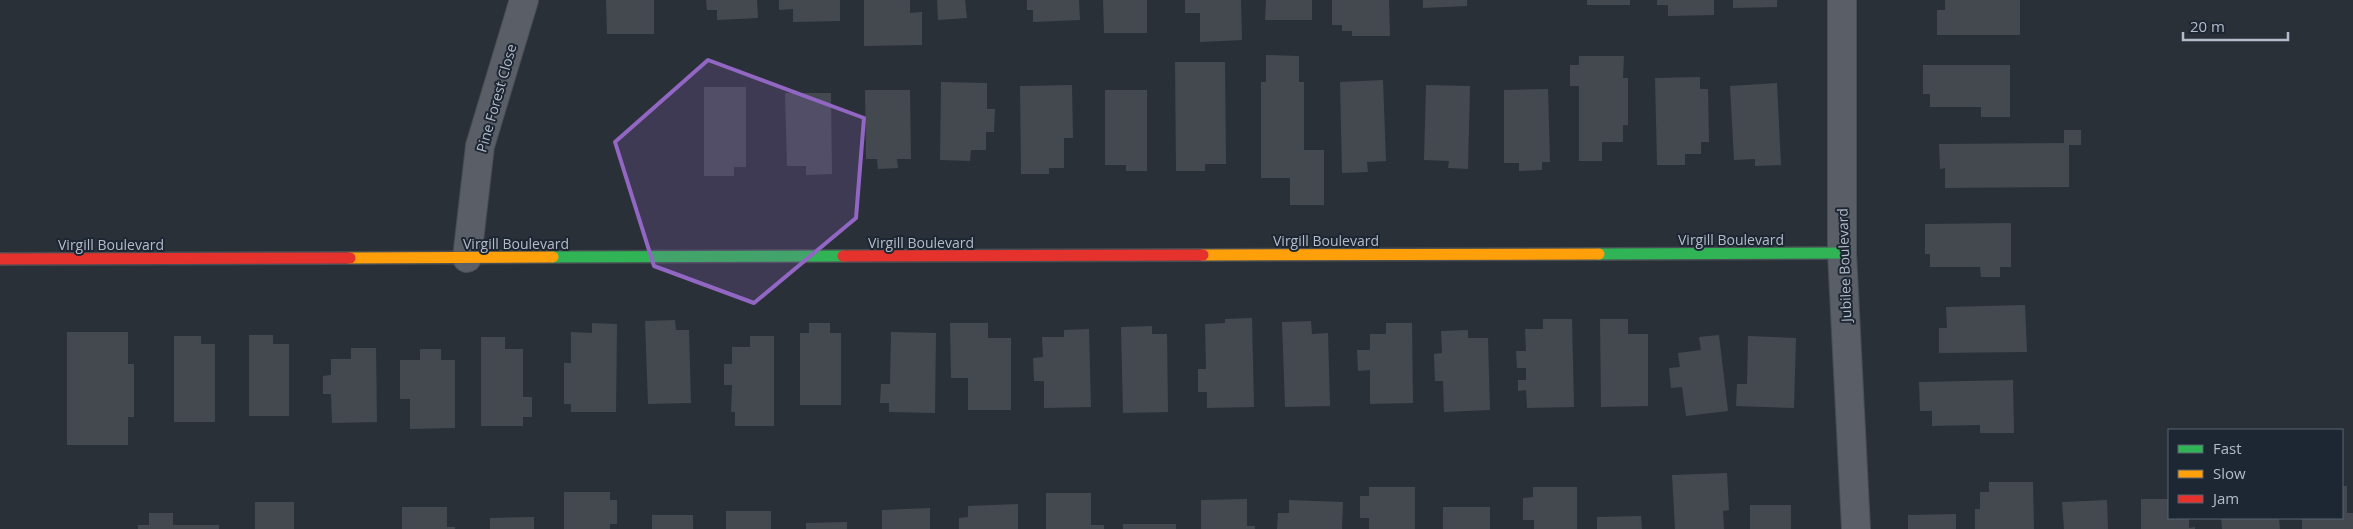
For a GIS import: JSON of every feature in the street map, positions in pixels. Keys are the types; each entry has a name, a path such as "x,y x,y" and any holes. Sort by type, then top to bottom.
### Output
{"street":[{"name":"Pine Forest Close","path":"467,258 480,146 524,0"},
{"name":"Jubilee Boulevard","path":"1842,0 1842,253 1856,529"},
{"name":"Virgill Boulevard","path":"0,259 1842,253"}],"highlighted area":[{"path":"708,60 864,118 856,218 754,303 654,266 615,142"}],"building":[{"path":"606,0 654,0 654,34 607,34"},
{"path":"706,0 757,0 758,18 717,20 717,10 707,10"},
{"path":"779,0 840,0 840,21 793,22 793,9 779,10"},
{"path":"864,0 910,0 910,13 922,12 922,45 864,46"},
{"path":"937,0 965,0 967,18 938,20"},
{"path":"1027,0 1079,0 1080,20 1033,22 1033,10 1027,10"},
{"path":"1103,0 1147,0 1147,33 1104,33"},
{"path":"1185,0 1241,0 1242,40 1200,42 1200,13 1185,13"},
{"path":"1266,0 1312,0 1312,20 1265,20"},
{"path":"1332,0 1389,0 1390,36 1352,36 1352,31 1342,31 1342,25 1332,25"},
{"path":"1423,0 1467,0 1467,6 1423,8"},
{"path":"1587,0 1630,0 1630,5 1587,5"},
{"path":"1657,0 1714,0 1714,15 1668,16 1668,5 1657,5"},
{"path":"1733,0 1777,0 1777,7 1733,8"},
{"path":"1945,0 2020,0 2020,35 1937,35 1937,10 1945,10"},
{"path":"1266,55 1299,56 1299,82 1304,82 1304,150 1324,150 1324,205 1290,205 1290,178 1261,178 1261,82 1266,82"},
{"path":"1579,56 1624,56 1623,78 1628,78 1628,125 1623,125 1623,142 1602,142 1602,161 1579,161 1579,86 1570,86 1570,65 1579,65"},
{"path":"1175,62 1225,62 1226,164 1205,164 1205,171 1176,171"},
{"path":"1923,65 2010,65 2010,117 1981,117 1981,107 1930,107 1930,94 1923,94"},
{"path":"1700,77 1700,89 1708,89 1709,142 1701,142 1701,154 1685,154 1685,165 1657,165 1655,78"},
{"path":"1383,80 1386,161 1367,162 1368,172 1342,173 1340,82"},
{"path":"941,82 987,83 987,109 995,109 994,132 986,132 986,150 971,150 970,161 940,160"},
{"path":"1777,83 1781,165 1755,166 1755,159 1734,160 1730,86"},
{"path":"1072,85 1073,138 1064,138 1064,168 1049,168 1049,174 1021,174 1020,86"},
{"path":"1426,85 1470,86 1468,169 1448,168 1449,161 1424,160"},
{"path":"704,87 746,87 746,167 734,167 734,176 704,176"},
{"path":"1548,89 1550,162 1542,162 1542,170 1519,171 1519,163 1504,163 1504,90"},
{"path":"865,90 910,90 911,159 897,159 898,168 878,169 877,159 866,159"},
{"path":"1105,90 1147,90 1147,171 1126,171 1126,165 1105,165"},
{"path":"785,93 831,93 832,174 806,175 806,166 787,166"},
{"path":"2064,130 2081,130 2081,145 2069,145 2069,187 1945,188 1945,168 1940,169 1939,144 2064,143"},
{"path":"2011,223 2011,267 2000,267 2000,277 1981,277 1980,267 1930,267 1930,254 1925,254 1925,224"},
{"path":"2025,305 2027,352 1939,353 1939,328 1947,328 1946,307"},
{"path":"1252,318 1254,407 1207,408 1207,392 1198,392 1198,369 1206,369 1205,324 1225,323 1225,319"},
{"path":"1543,319 1572,319 1574,407 1527,408 1526,390 1518,391 1518,380 1526,380 1526,368 1517,368 1516,351 1526,351 1525,329 1543,329"},
{"path":"1600,319 1628,319 1628,334 1648,334 1648,406 1601,407"},
{"path":"675,320 676,330 689,330 691,403 648,404 645,321"},
{"path":"1311,321 1312,334 1328,333 1330,406 1285,407 1282,322"},
{"path":"592,323 617,324 616,412 571,412 571,404 564,404 564,363 571,363 571,332 592,333"},
{"path":"809,323 830,323 830,333 841,333 841,405 800,405 800,333 809,333"},
{"path":"950,323 988,323 988,338 1011,338 1011,410 968,410 968,378 951,378"},
{"path":"1386,323 1412,323 1413,403 1370,404 1370,370 1358,371 1357,350 1370,350 1370,334 1386,334"},
{"path":"1152,326 1152,334 1167,334 1168,412 1123,413 1121,327"},
{"path":"1089,329 1091,407 1044,408 1044,381 1034,381 1033,358 1043,357 1042,337 1064,337 1064,330"},
{"path":"1468,330 1468,338 1488,338 1490,410 1444,412 1443,381 1435,381 1434,354 1442,353 1441,331"},
{"path":"67,332 128,332 128,364 134,364 134,417 128,417 128,445 67,445"},
{"path":"891,332 936,333 935,413 889,412 889,403 880,403 881,384 890,384"},
{"path":"249,335 273,335 273,344 289,344 289,416 249,416"},
{"path":"1719,335 1728,411 1686,416 1682,387 1671,388 1669,368 1680,367 1678,353 1701,350 1699,337"},
{"path":"174,336 201,336 201,344 215,344 215,422 174,422"},
{"path":"750,336 774,336 774,426 735,426 735,412 731,412 732,385 724,385 724,364 732,364 732,347 750,347"},
{"path":"1748,336 1796,338 1794,408 1736,406 1737,384 1747,384"},
{"path":"481,337 505,337 505,349 523,349 523,397 532,397 532,417 523,417 523,426 481,426"},
{"path":"351,348 376,348 377,422 332,423 331,394 323,394 323,376 331,375 331,359 351,359"},
{"path":"420,349 441,349 441,360 455,360 455,428 410,429 410,399 400,399 400,360 420,360"},
{"path":"2013,380 2014,433 1980,433 1980,425 1932,426 1932,411 1920,411 1919,382"},
{"path":"1727,473 1729,510 1723,511 1724,529 1675,529 1672,475"},
{"path":"1989,482 2033,482 2034,529 1975,529 1975,509 1980,509 1980,492 1989,492"},
{"path":"2343,486 2347,486 2347,513 2353,513 2353,529 2302,529 2302,519 2343,519"},
{"path":"1369,487 1415,487 1415,529 1369,529 1369,518 1360,518 1360,496 1369,496"},
{"path":"1533,487 1577,487 1577,529 1534,529 1534,520 1523,520 1523,498 1533,497"},
{"path":"564,492 610,492 610,500 617,500 617,524 610,524 610,529 564,529"},
{"path":"1046,493 1091,493 1091,525 1104,525 1104,529 1046,529"},
{"path":"1247,499 1247,526 1255,526 1255,529 1201,529 1201,500"},
{"path":"2141,499 2168,499 2168,519 2189,519 2189,528 2195,527 2195,529 2141,529"},
{"path":"1289,500 1343,502 1342,529 1277,529 1278,513 1289,513"},
{"path":"2107,500 2108,529 2064,529 2062,502"},
{"path":"255,502 294,502 294,529 255,529"},
{"path":"1018,504 1018,529 959,529 959,518 968,517 968,506"},
{"path":"1750,505 1791,505 1791,529 1750,529"},
{"path":"402,507 447,507 447,527 455,527 455,529 402,529"},
{"path":"1443,507 1490,507 1490,529 1443,529"},
{"path":"930,508 930,529 882,529 882,510"},
{"path":"726,511 771,511 771,529 726,529"},
{"path":"149,513 173,513 173,525 219,525 219,529 138,529 138,525 149,525"},
{"path":"1956,514 1956,529 1908,529 1908,515"},
{"path":"652,515 693,515 693,529 652,529"},
{"path":"1641,516 1642,529 1597,529 1597,517"},
{"path":"534,517 534,529 490,529 490,518"},
{"path":"2221,519 2279,519 2280,529 2222,529"},
{"path":"847,522 847,529 806,529 806,523"},
{"path":"1123,524 1176,524 1176,529 1123,529"}],"traffic: fast":[{"path":"1599,254 1842,253"},
{"path":"553,257 843,256"}],"traffic: slow":[{"path":"1203,255 1599,254"},
{"path":"350,258 553,257"}],"traffic: jam":[{"path":"843,256 1203,255"},
{"path":"0,259 350,258"}]}
